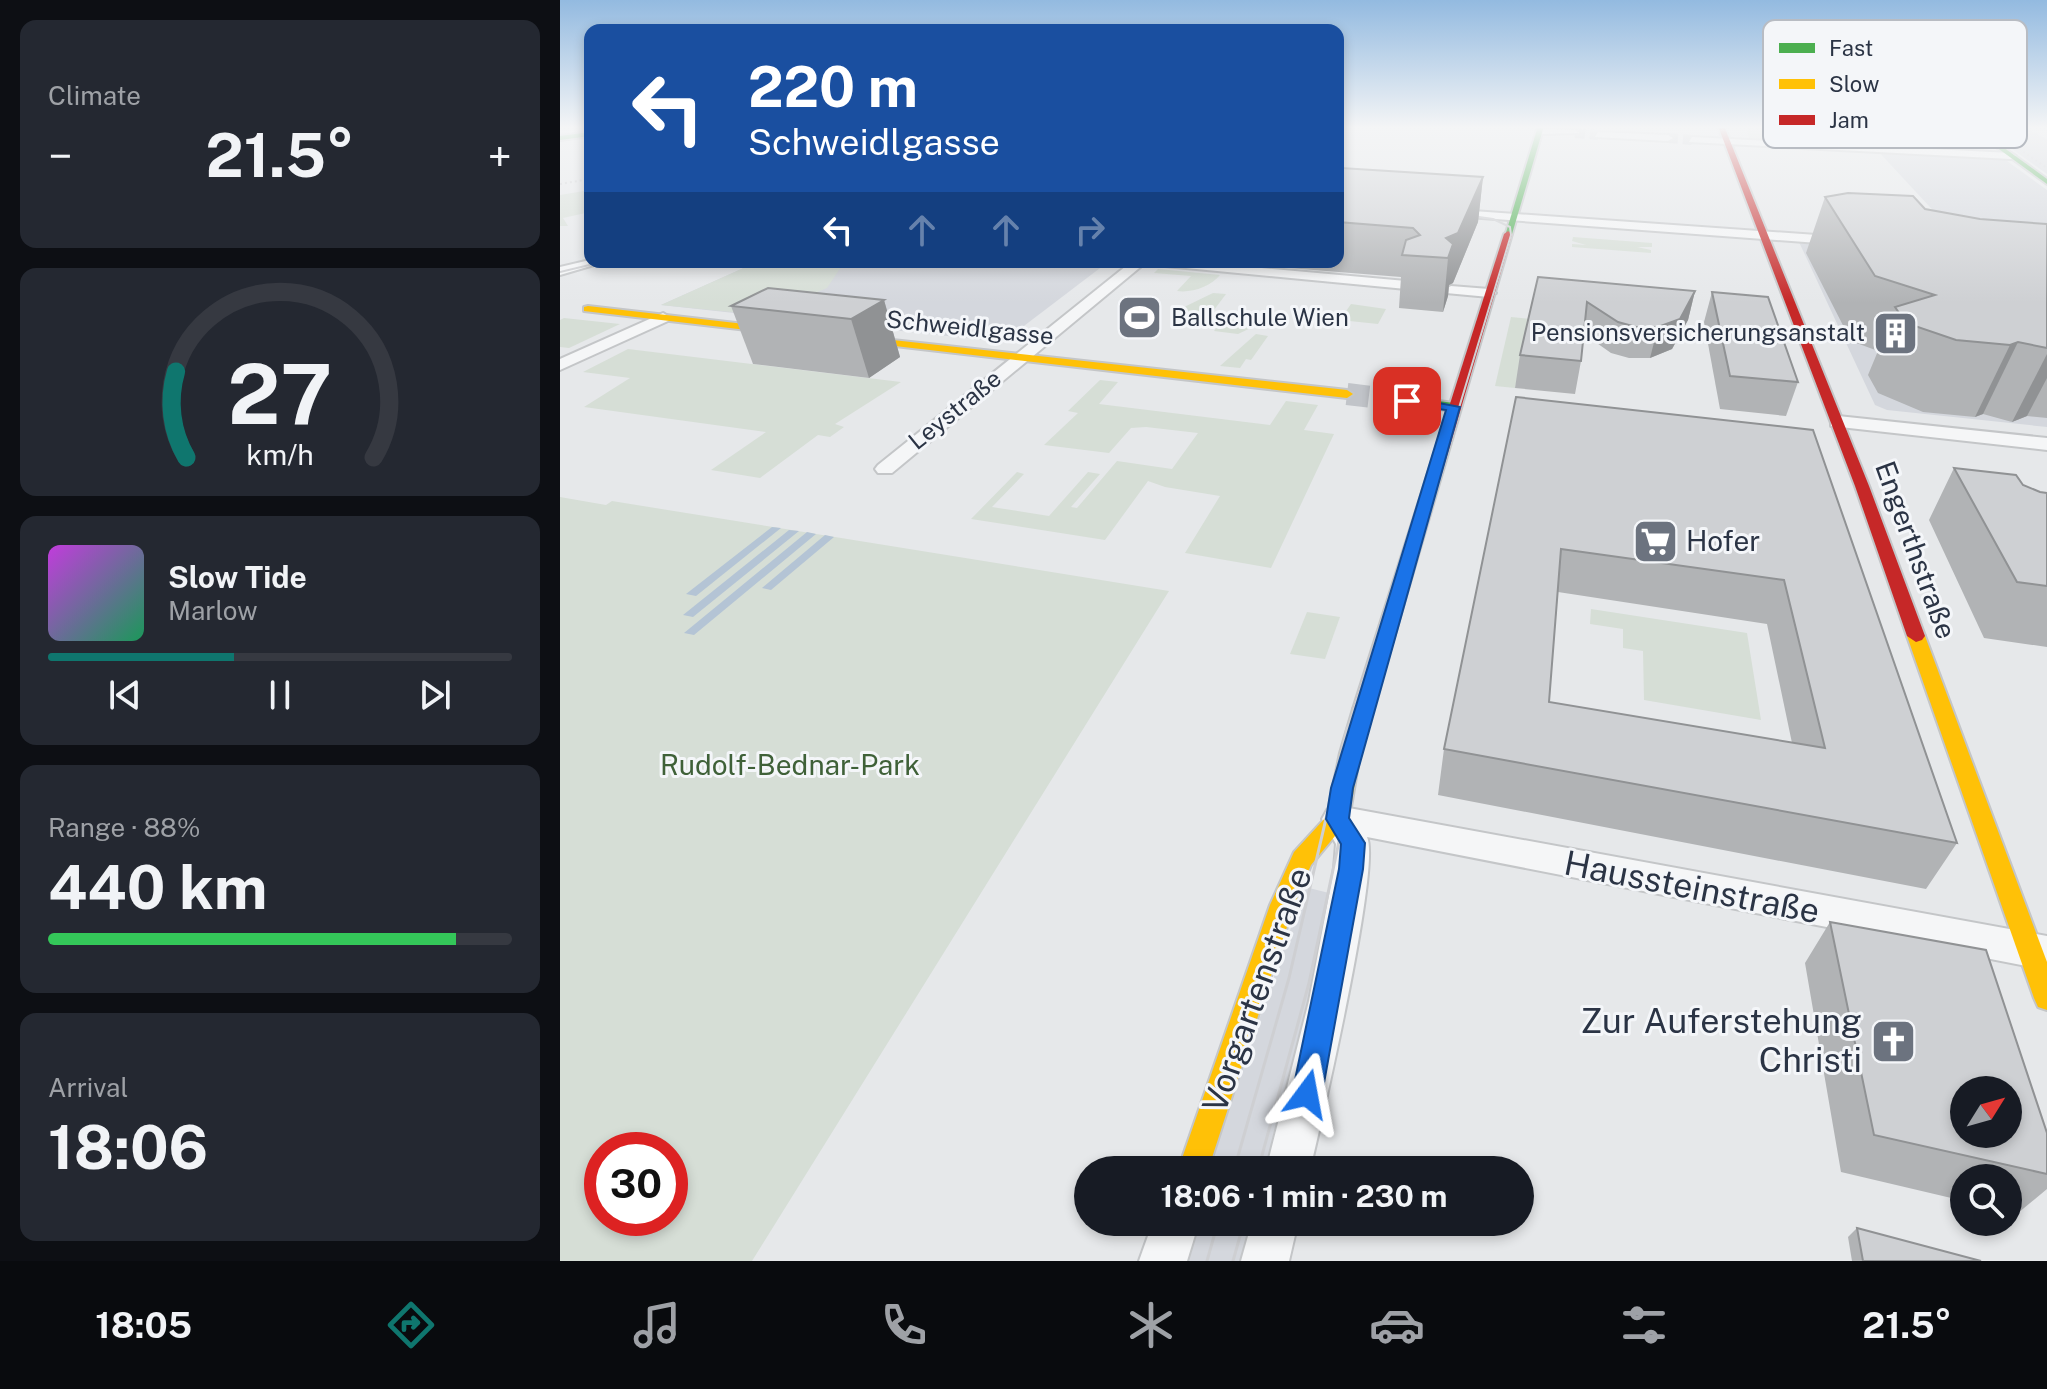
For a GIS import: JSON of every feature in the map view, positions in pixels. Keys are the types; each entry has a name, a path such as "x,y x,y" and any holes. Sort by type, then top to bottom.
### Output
{"street":[{"path":"1338,819 1350,753 1524,185"},
{"name":"Engerthstraße","path":"1744,185 1838,422 2038,951 2047,998"},
{"path":"1429,212 1867,243"},
{"path":"560,271 584,265"},
{"name":"Leystraße","path":"885,469 1131,268"},
{"path":"1217,268 1406,285"},
{"path":"1451,290 1489,293"},
{"name":"Schweidlgasse","path":"588,309 1347,394"},
{"path":"560,365 663,318"},
{"path":"1407,401 1454,407"},
{"path":"1838,422 2047,444"},
{"name":"Haussteinstraße","path":"1338,819 2038,951"},
{"name":"Vorgartenstraße","path":"1198,1156 1282,905 1302,859 1338,819 1353,843 1351,869 1328,1001 1291,1156"},
{"path":"1163,1261 1171,1236"},
{"path":"1265,1261 1271,1236"}],"shaded area":[{"path":"1909,185 2040,185 2047,190 2047,427 1887,410 1875,405 1799,242 1967,247"},
{"path":"744,268 1100,268 1003,342 661,305"},
{"path":"1305,887 1337,895 1276,1156 1212,1156"},
{"path":"1186,1236 1255,1236 1249,1261 1178,1261"}],"green space":[{"path":"584,191 584,213 563,218 568,226 560,226 560,195"},
{"path":"1573,237 1652,243 1652,247 1637,247 1651,250 1651,253 1572,247 1572,244 1586,245 1572,241"},
{"path":"744,268 840,268 827,288 762,315 661,305"},
{"path":"1158,269 1220,275 1200,288 1177,291 1191,276 1154,273"},
{"path":"1213,293 1226,294 1211,314 1255,326 1238,334 1214,331 1220,323 1192,319 1180,309"},
{"path":"1351,304 1386,309 1378,324 1340,320"},
{"path":"1511,317 1530,319 1515,388 1495,386"},
{"path":"560,320 620,324 569,348 560,347"},
{"path":"1256,334 1268,336 1251,360 1246,359 1240,368 1220,366"},
{"path":"628,349 901,382 835,424 844,427 830,437 818,435 760,478 711,470 766,432 584,407 630,378 583,372"},
{"path":"1100,380 1118,382 1099,404 1270,425 1286,401 1318,405 1304,430 1334,434 1271,568 1185,553 1220,496 1165,487 1148,481 1105,540 971,519 1017,472 1024,474 992,507 1049,516 1088,472 1100,474 1071,507 1077,508 1117,461 1172,469 1198,433 1131,428 1109,453 1044,445 1078,413 1068,411"},
{"name":"Rudolf-Bednar-Park","path":"560,497 606,505 612,501 1169,591 752,1261 560,1261"},
{"path":"1591,609 1747,633 1761,720 1644,700 1643,651 1623,648 1623,629 1590,624"},
{"path":"1307,612 1340,617 1325,659 1290,654"}],"water":[{"path":"772,527 781,528 696,596 686,594"},
{"path":"789,530 799,531 693,617 683,615"},
{"path":"807,532 816,534 694,635 684,633"},
{"path":"825,535 834,537 771,590 762,588"}],"building":[{"path":"1344,185 1479,185 1458,233 1446,238 1453,244 1448,258 1402,255 1406,240 1420,235 1413,228 1344,222"},
{"path":"1848,193 1913,196 1925,209 1980,219 2047,224 2047,348 2018,342 2010,345 1956,340 1906,323 1895,307 1935,295 1875,276 1825,197"},
{"path":"1538,277 1695,291 1680,319 1658,327 1636,327 1618,322 1587,302 1581,361 1520,355"},
{"path":"768,288 884,300 851,319 731,306"},
{"path":"1712,292 1768,297 1798,382 1730,376"},
{"path":"1516,397 1813,430 1957,843 1444,749","holes":["1561,549 1784,580 1825,748 1549,702"]},
{"path":"1954,468 2016,475 2023,485 2047,493 2047,586 2017,582"},
{"path":"1830,922 1986,950 2047,1133 2047,1174 2022,1168 2022,1164 2003,1164 1874,1135"},
{"path":"1857,1228 1981,1261 1863,1261"}],"tunnel":[{"path":"1347,394 1395,400"},
{"path":"1387,399 1395,400"},
{"path":"1395,400 1407,401"},
{"path":"1395,400 1405,401"}],"tram line":[{"path":"1362,730 1511,235 1510,227 1493,219 1458,214"},
{"path":"560,272 584,266"},
{"path":"1347,730 1438,441"},
{"path":"1238,1156 1289,978 1347,728"},
{"path":"1262,1156 1309,983 1363,728"},
{"path":"1207,1261 1214,1236"},
{"path":"1233,1261 1240,1236"}],"traffic: fast":[{"path":"1508,234 1523,185"},
{"path":"1407,401 1454,407"}],"traffic: slow":[{"path":"588,309 789,332"},
{"path":"847,338 1347,394"},
{"path":"1916,636 2047,998"},
{"path":"1198,1156 1282,905 1302,859 1338,819 1350,753 1363,709"}],"traffic: jam":[{"path":"1744,185 1862,486 1916,636"},
{"path":"1363,709 1508,234"}],"place":[{"name":"Ballschule Wien","path":"1140,318"},
{"name":"Pensionsversicherungsanstalt","path":"1896,333"},
{"name":"Hofer","path":"1655,541"},
{"name":"Zur Auferstehung Christi","path":"1893,1041"}],"route":[{"path":"1307,1094 1328,1001 1351,869 1353,843 1338,819 1342,788 1454,407 1407,401"}]}
